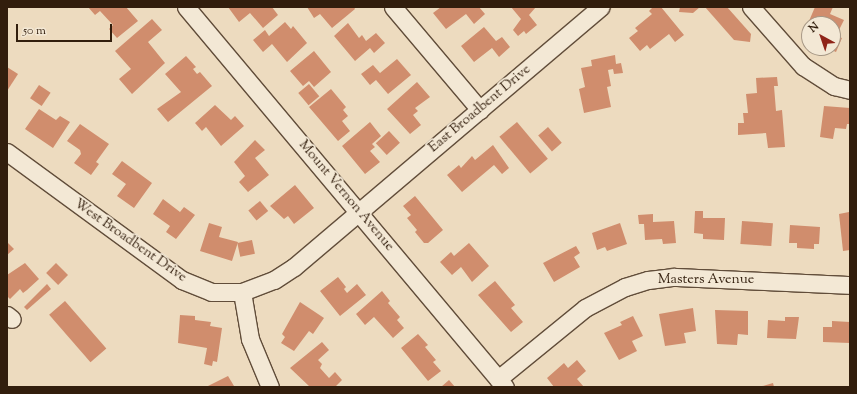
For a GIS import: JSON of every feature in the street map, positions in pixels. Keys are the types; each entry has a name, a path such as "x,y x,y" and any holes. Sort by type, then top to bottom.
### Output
{"street":[{"name":"Mount Vernon Avenue","path":"186,7 501,383"},
{"path":"392,7 480,110"},
{"path":"751,7 803,66 834,86 850,90"},
{"name":"East Broadbent Drive","path":"359,212 480,110 596,9"},
{"name":"West Broadbent Drive","path":"7,152 182,280 211,292 242,292 269,283 294,267 359,212"},
{"name":"Masters Avenue","path":"501,383 585,308 625,287 648,280 674,277 850,284"},
{"path":"242,292 250,339 270,387"}],"building":[{"path":"88,7 126,7 138,21 117,38 109,29 113,25 100,11 95,15"},
{"path":"228,7 272,7 278,15 263,28 250,13 239,22"},
{"path":"307,7 354,7 355,9 332,28 320,14 314,18"},
{"path":"441,7 479,7 485,14 474,24 466,14 446,29 433,13"},
{"path":"511,7 536,7 529,15 537,25 526,34 524,31 518,36 513,30 521,19"},
{"path":"653,7 661,7 684,35 675,42 669,34 650,49 647,45 640,51 629,38 638,31 635,28 652,14 649,11"},
{"path":"680,7 700,7 693,13 679,12"},
{"path":"705,7 727,7 751,34 750,42 734,40"},
{"path":"815,7 833,7 830,14 835,16 811,16"},
{"path":"152,19 162,30 148,42 165,63 132,94 119,79 131,69 115,51"},
{"path":"841,19 844,20 841,26"},
{"path":"285,22 291,29 293,26 307,43 287,62 272,44 263,52 253,40 265,30 269,36"},
{"path":"348,23 359,38 362,35 366,41 376,33 385,43 374,53 370,48 355,61 334,36"},
{"path":"484,27 496,41 502,37 510,47 499,57 492,48 474,62 461,46"},
{"path":"314,51 331,72 314,87 309,81 303,86 290,71"},
{"path":"615,55 616,64 621,63 623,73 614,74 613,69 608,70 611,86 607,87 611,107 584,113 579,89 585,87 581,68 592,66 591,60"},
{"path":"186,56 196,67 193,69 197,74 200,72 212,86 168,122 157,109 181,92 165,74"},
{"path":"397,59 411,75 388,94 376,80 370,85 361,74 373,65 380,73"},
{"path":"7,67 18,74 7,91"},
{"path":"777,77 778,86 774,86 776,111 782,110 785,147 768,148 766,133 738,135 738,123 744,123 743,113 748,113 746,94 757,93 756,78"},
{"path":"417,82 430,97 415,108 418,111 413,115 421,125 410,134 387,109"},
{"path":"309,84 319,96 309,105 298,93"},
{"path":"39,85 51,93 42,106 30,98"},
{"path":"331,89 346,107 343,110 348,116 342,121 350,131 338,141 309,107"},
{"path":"215,105 231,120 235,116 244,126 221,146 206,127 202,131 195,123"},
{"path":"824,106 850,108 850,124 847,124 846,129 835,128 833,139 820,137"},
{"path":"39,109 56,120 60,116 70,122 53,148 25,129"},
{"path":"370,122 381,136 372,144 375,147 370,151 380,162 365,174 342,146"},
{"path":"517,122 548,159 530,174 499,137"},
{"path":"80,124 109,144 96,162 99,164 91,175 74,163 81,154 80,150 67,141"},
{"path":"548,127 562,143 552,151 538,136"},
{"path":"389,131 400,143 387,155 376,143"},
{"path":"255,140 265,150 255,158 269,175 248,192 239,182 245,176 234,162"},
{"path":"493,145 509,168 502,174 494,165 462,192 447,175 459,165 461,168 472,156 475,160"},
{"path":"122,161 152,183 134,208 117,196 126,184 112,174"},
{"path":"295,185 314,208 294,224 288,216 284,219 270,206"},
{"path":"415,196 443,230 428,243 424,243 415,232 417,230 407,218 411,215 403,206"},
{"path":"163,199 180,212 184,207 195,215 176,239 166,232 170,226 153,214"},
{"path":"260,201 268,211 257,221 248,210"},
{"path":"695,211 703,211 703,218 725,218 724,240 703,239 703,234 694,233"},
{"path":"849,212 850,250 843,251 839,214"},
{"path":"653,214 653,222 674,221 676,243 663,244 662,239 645,240 644,224 639,224 638,215"},
{"path":"742,221 773,223 771,246 740,244"},
{"path":"209,223 222,227 219,237 238,242 232,261 200,251"},
{"path":"620,223 627,244 607,251 605,247 597,250 592,233"},
{"path":"790,225 820,227 819,244 814,244 814,249 797,248 797,243 789,243"},
{"path":"252,240 255,254 240,257 237,243"},
{"path":"7,242 14,249 7,255"},
{"path":"469,243 489,266 472,282 461,267 452,275 440,262 451,252 454,256"},
{"path":"576,246 580,253 574,257 580,267 554,282 543,263"},
{"path":"25,263 39,279 23,293 20,289 10,299 7,296 7,275"},
{"path":"56,263 68,275 58,285 46,273"},
{"path":"338,277 346,287 344,289 347,293 357,284 366,295 340,316 320,291"},
{"path":"495,281 515,305 511,308 523,322 511,332 478,295"},
{"path":"47,284 51,289 27,310 24,307"},
{"path":"382,291 390,301 388,303 400,317 397,320 404,328 393,338 374,317 365,325 356,314"},
{"path":"65,301 106,349 90,362 49,315"},
{"path":"300,302 324,318 313,334 309,331 294,351 281,343 285,337 282,334"},
{"path":"693,308 696,331 684,333 686,343 665,346 659,314"},
{"path":"715,310 748,311 748,335 738,334 737,345 717,344"},
{"path":"180,315 195,316 195,320 211,322 210,326 222,328 217,362 213,361 212,366 204,364 207,348 178,343"},
{"path":"633,316 643,336 632,341 637,351 619,360 604,333 622,325 620,322"},
{"path":"785,317 799,317 796,339 767,338 768,320 785,321"},
{"path":"832,321 850,322 850,343 823,342 823,327 832,327"},
{"path":"418,334 428,345 425,347 436,360 433,362 441,371 428,381 401,348"},
{"path":"322,342 329,350 318,360 322,364 320,368 329,378 335,372 342,380 335,387 310,387 290,368"},
{"path":"577,360 586,371 577,379 584,387 554,387 547,378 564,363 568,368"},
{"path":"228,376 234,386 206,387"},
{"path":"449,380 455,387 441,387"},
{"path":"773,383 774,387 759,387"}]}
